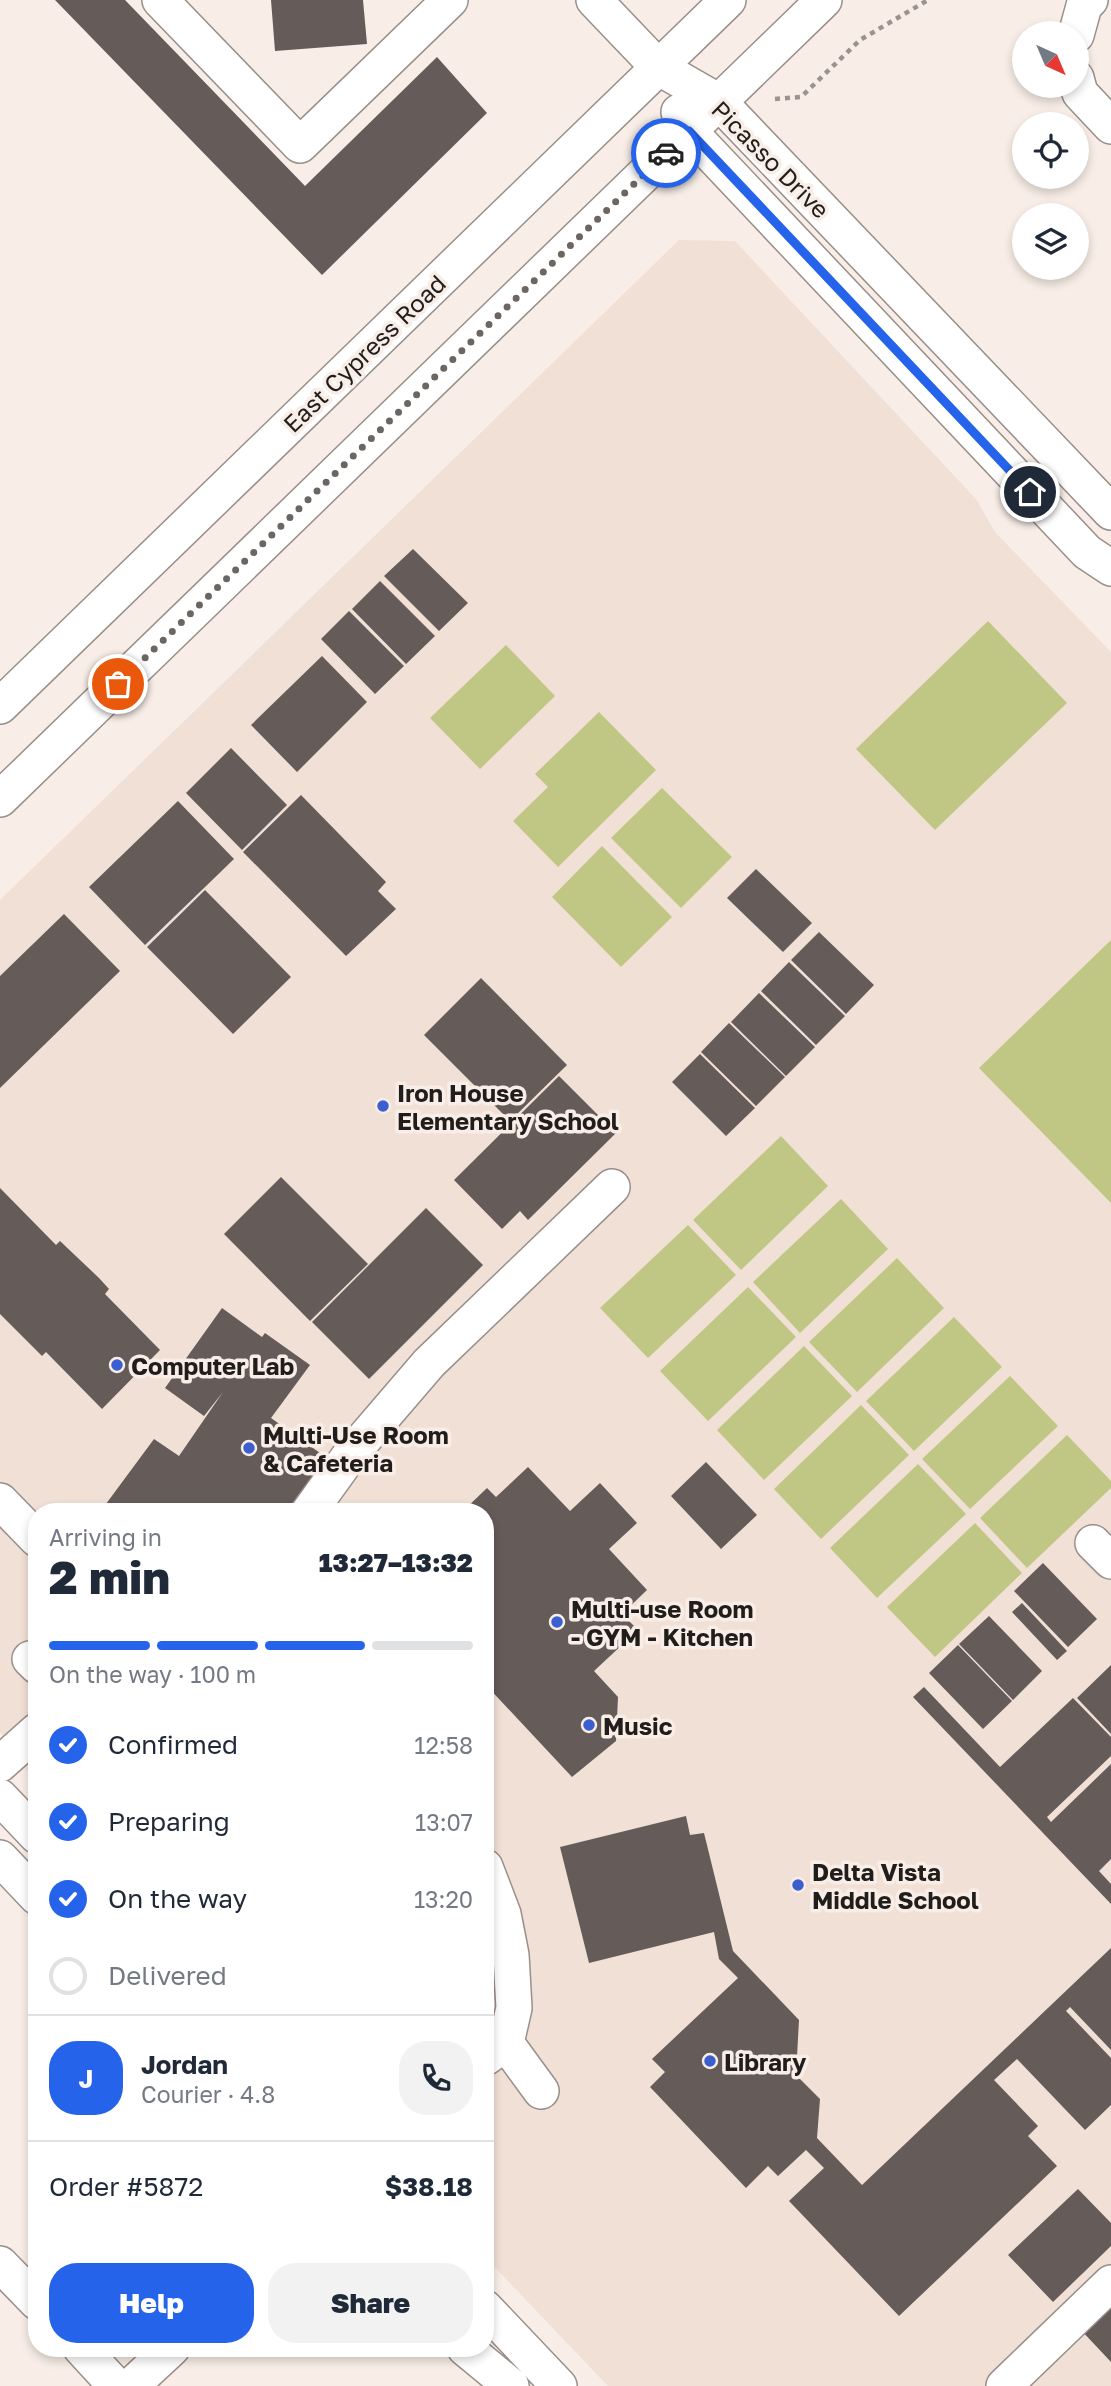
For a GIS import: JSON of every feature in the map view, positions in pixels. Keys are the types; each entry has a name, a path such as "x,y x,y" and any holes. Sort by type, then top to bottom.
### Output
{"street":[{"path":"160,0 300,145 450,0"},
{"path":"594,0 658,67"},
{"name":"East Cypress Road","path":"0,706 728,0"},
{"path":"0,799 824,0"},
{"path":"1080,21 1084,6 1090,0"},
{"name":"Picasso Drive","path":"658,67 719,102 1111,512"},
{"name":"Picasso Drive","path":"658,67 689,131 1087,552 1111,568"},
{"path":"1085,98 1111,126"},
{"path":"315,1503 350,1455 429,1363 612,1187"},
{"path":"0,1501 28,1530"},
{"path":"0,1764 28,1739"},
{"path":"0,1797 28,1827"},
{"path":"0,1858 28,1888"},
{"path":"494,1890 503,1914 511,1955 513,2008 495,2050 541,2091"},
{"path":"0,2264 28,2293"},
{"path":"1004,2386 1111,2283"},
{"path":"494,2317 559,2386"},
{"path":"89,2357 116,2386"},
{"path":"131,2386 162,2357"},
{"path":"476,2357 511,2386"}],"path":[{"path":"774,99 801,97 860,40 928,0"}],"shaded area":[{"path":"679,240 735,241 976,499 995,532 1111,652 1111,2386 608,2386 494,2266 494,1503 28,1503 28,1771 0,1732 0,900"}],"green space":[{"path":"988,621 1067,703 935,830 856,749"},
{"path":"506,645 555,696 480,769 430,718"},
{"path":"599,712 656,770 558,867 513,821 548,787 535,774"},
{"path":"662,788 732,857 681,908 611,838"},
{"path":"602,846 672,917 621,967 552,897"},
{"path":"1111,940 1111,1203 979,1068"},
{"path":"781,1136 828,1186 741,1270 693,1220"},
{"path":"841,1199 888,1249 800,1333 753,1282"},
{"path":"688,1225 736,1275 648,1358 600,1308"},
{"path":"897,1258 944,1308 857,1392 809,1342"},
{"path":"748,1287 796,1337 708,1421 660,1371"},
{"path":"954,1317 1002,1367 914,1451 866,1401"},
{"path":"804,1346 852,1396 764,1480 717,1430"},
{"path":"1010,1376 1058,1426 970,1509 922,1459"},
{"path":"861,1405 909,1455 821,1539 774,1489"},
{"path":"1067,1435 1111,1481 1111,1488 1027,1568 980,1518"},
{"path":"918,1464 966,1514 877,1598 830,1548"},
{"path":"975,1523 1022,1573 935,1657 887,1607"}],"building":[{"path":"55,0 125,0 305,186 437,57 487,113 322,275"},
{"path":"271,0 363,0 367,44 275,51"},
{"path":"413,549 468,603 439,631 384,576"},
{"path":"380,581 435,636 406,664 352,609"},
{"path":"349,611 404,666 375,694 321,639"},
{"path":"322,656 367,702 297,772 251,725"},
{"path":"231,748 287,805 242,850 186,793"},
{"path":"301,795 386,882 378,891 396,909 346,956 243,852"},
{"path":"178,801 234,859 145,945 89,887"},
{"path":"756,869 812,923 783,952 727,898"},
{"path":"205,890 291,977 233,1034 147,947"},
{"path":"64,914 120,971 0,1088 0,976"},
{"path":"819,932 874,985 846,1014 791,960"},
{"path":"789,962 845,1016 816,1045 761,991"},
{"path":"481,978 567,1065 510,1121 424,1035"},
{"path":"759,993 815,1047 786,1076 731,1022"},
{"path":"729,1023 785,1077 756,1106 701,1052"},
{"path":"700,1054 755,1108 726,1136 672,1082"},
{"path":"559,1076 616,1133 528,1220 520,1211 502,1229 454,1180"},
{"path":"281,1177 368,1264 310,1321 224,1234"},
{"path":"0,1188 56,1245 60,1241 99,1278 109,1289 105,1294 160,1350 102,1409 46,1352 42,1356 0,1314"},
{"path":"426,1208 483,1265 369,1379 312,1322"},
{"name":"Multi-Use Room & Cafeteria","path":"222,1308 262,1337 265,1333 310,1365 271,1418 327,1458 294,1503 107,1503 154,1439 179,1456 223,1392 204,1416 165,1388"},
{"path":"706,1462 757,1515 721,1549 671,1496"},
{"name":"Multi-use Room - GYM - Kitchen","path":"528,1467 570,1511 600,1483 637,1523 609,1549 647,1590 622,1614 638,1630 594,1671 618,1697 616,1741 572,1777 494,1694 494,1503 471,1503 487,1488 496,1497"},
{"path":"1043,1563 1097,1619 1068,1647 1014,1591"},
{"path":"1022,1603 1067,1651 1057,1660 1012,1612"},
{"path":"989,1616 1042,1671 1013,1700 959,1644"},
{"path":"958,1645 1012,1701 983,1729 929,1673"},
{"path":"1111,1665 1111,1734 1077,1698"},
{"path":"924,1687 1000,1767 1073,1698 1111,1737 1111,1756 1047,1817 1051,1822 1111,1764 1111,1859 1099,1871 1111,1884 1111,1904 913,1697"},
{"path":"686,1816 690,1835 704,1833 733,1951 799,2020 796,2075 820,2099 817,2138 862,2185 1111,1948 1111,2050 1070,2007 1066,2011 1111,2058 1111,2105 1085,2130 1017,2059 994,2080 1038,2126 1028,2136 1057,2166 899,2316 789,2201 824,2168 806,2150 778,2176 768,2166 746,2188 650,2087 665,2072 652,2059 738,1978 719,1959 714,1932 589,1963 560,1847"},
{"path":"1078,2189 1111,2223 1111,2246 1053,2302 1008,2255"},
{"path":"1111,2301 1111,2362 1080,2329"}],"way so far":[{"path":"118,684 666,153"}],"place":[{"name":"Iron House Elementary School","path":"383,1106"},
{"name":"Computer Lab","path":"117,1365"},
{"name":"Multi-Use Room & Cafeteria","path":"249,1448"},
{"name":"Multi-use Room - GYM - Kitchen","path":"557,1622"},
{"name":"Music","path":"589,1725"},
{"name":"Delta Vista Middle School","path":"798,1885"},
{"name":"Library","path":"710,2061"}],"route":[{"path":"666,153 689,131 1030,492"}]}
